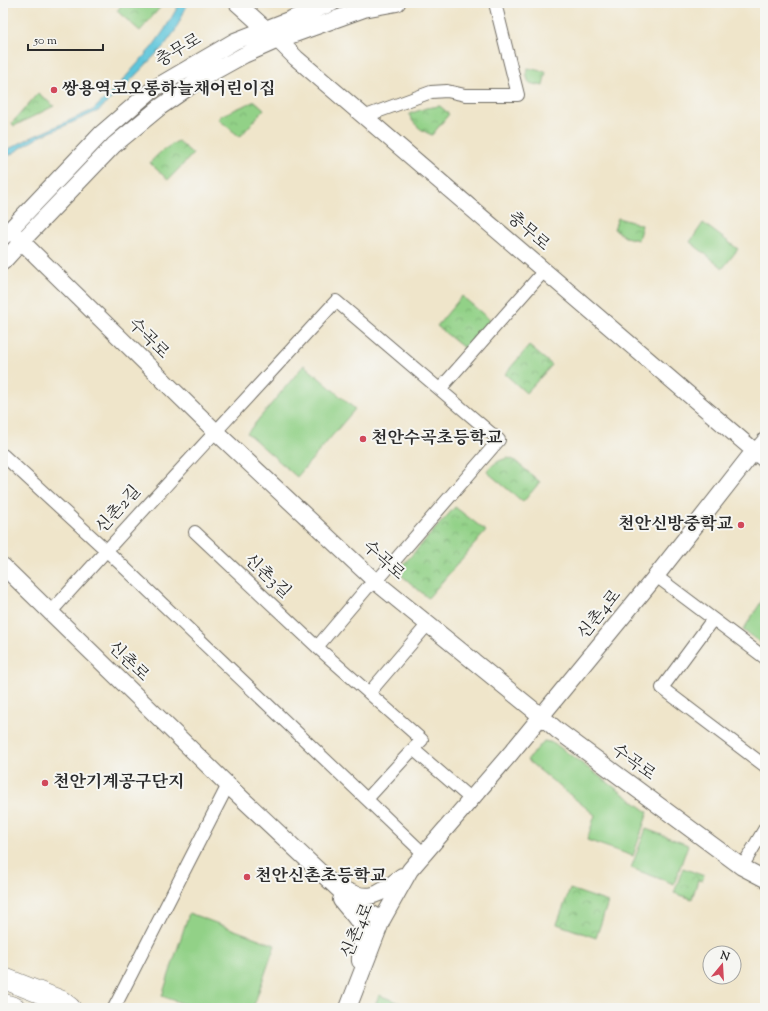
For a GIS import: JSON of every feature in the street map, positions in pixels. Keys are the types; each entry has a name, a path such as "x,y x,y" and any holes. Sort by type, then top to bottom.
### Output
{"highway":[{"path":"3,978 61,1001 70,1008"},
{"path":"3,990 52,1008"},
{"path":"3,1004 16,1008"}],"street":[{"path":"237,3 278,40"},
{"name":"충무로","path":"6,234 102,133 153,89 234,41 332,3"},
{"name":"충무로","path":"3,262 22,240 114,145 160,107 198,80 244,55 278,40 364,9 396,3"},
{"path":"366,116 432,92 447,91 465,95 518,95 495,3"},
{"name":"충무로","path":"278,40 296,58 366,116 759,455"},
{"name":"수곡로","path":"6,234 22,240 216,432 376,582 542,716 557,730 742,867 765,880"},
{"path":"366,799 422,740 316,647 367,588 376,582 499,440 440,389 544,271"},
{"name":"신촌2길","path":"50,613 106,550 336,301 440,389"},
{"path":"759,455 765,438"},
{"path":"3,455 106,550 424,854"},
{"name":"신촌4로","path":"348,1008 382,920 410,870 472,800 656,576 759,455"},
{"name":"신촌3길","path":"195,532 316,647"},
{"name":"신촌로","path":"3,566 228,785 351,901 382,920"},
{"path":"656,576 765,658"},
{"path":"712,619 662,688 765,766"},
{"path":"369,693 428,624"},
{"path":"414,749 472,800"},
{"path":"114,1008 228,785"},
{"path":"742,867 765,828"},
{"path":"334,885 356,896 369,896 380,893 410,870"},
{"path":"334,885 341,900 360,924 363,935 360,951 362,972"}],"green space":[{"path":"123,3 164,3 140,31 117,11"},
{"path":"528,68 546,72 543,86 529,83 526,74"},
{"path":"38,93 54,106 14,126 12,123"},
{"path":"255,101 264,109 240,137 218,119 222,115"},
{"path":"440,106 449,114 432,135 418,127 409,114 426,108"},
{"path":"178,141 193,154 168,180 150,163 163,150"},
{"path":"618,218 642,225 638,240 625,237 614,229"},
{"path":"703,223 738,249 723,268 690,242"},
{"path":"462,296 490,320 465,349 437,326"},
{"path":"529,346 552,365 526,393 505,374"},
{"path":"304,365 355,409 297,477 247,433"},
{"path":"508,458 514,460 540,482 523,502 487,472 496,463"},
{"path":"455,507 486,531 428,598 401,575 402,566"},
{"path":"765,596 765,646 743,630"},
{"path":"544,741 554,743 648,812 633,856 587,840 595,815 527,760"},
{"path":"646,829 688,845 674,884 631,868"},
{"path":"683,868 704,876 702,881 698,880 692,899 674,893"},
{"path":"570,889 608,902 596,938 557,924"},
{"path":"189,913 275,945 253,1008 195,1008 162,996"},
{"path":"379,995 413,1008 374,1008"}],"water":[{"path":"180,3 188,3 175,31 164,46 98,111 39,137 3,159 3,152 28,139 93,110 115,89 153,46"}],"place":[{"name":"쌍용역코오롱하늘채어린이집","path":"54,90"},
{"name":"천안수곡초등학교","path":"363,439"},
{"name":"천안신방중학교","path":"741,525"},
{"name":"천안기계공구단지","path":"45,783"},
{"name":"천안신촌초등학교","path":"247,877"}]}
